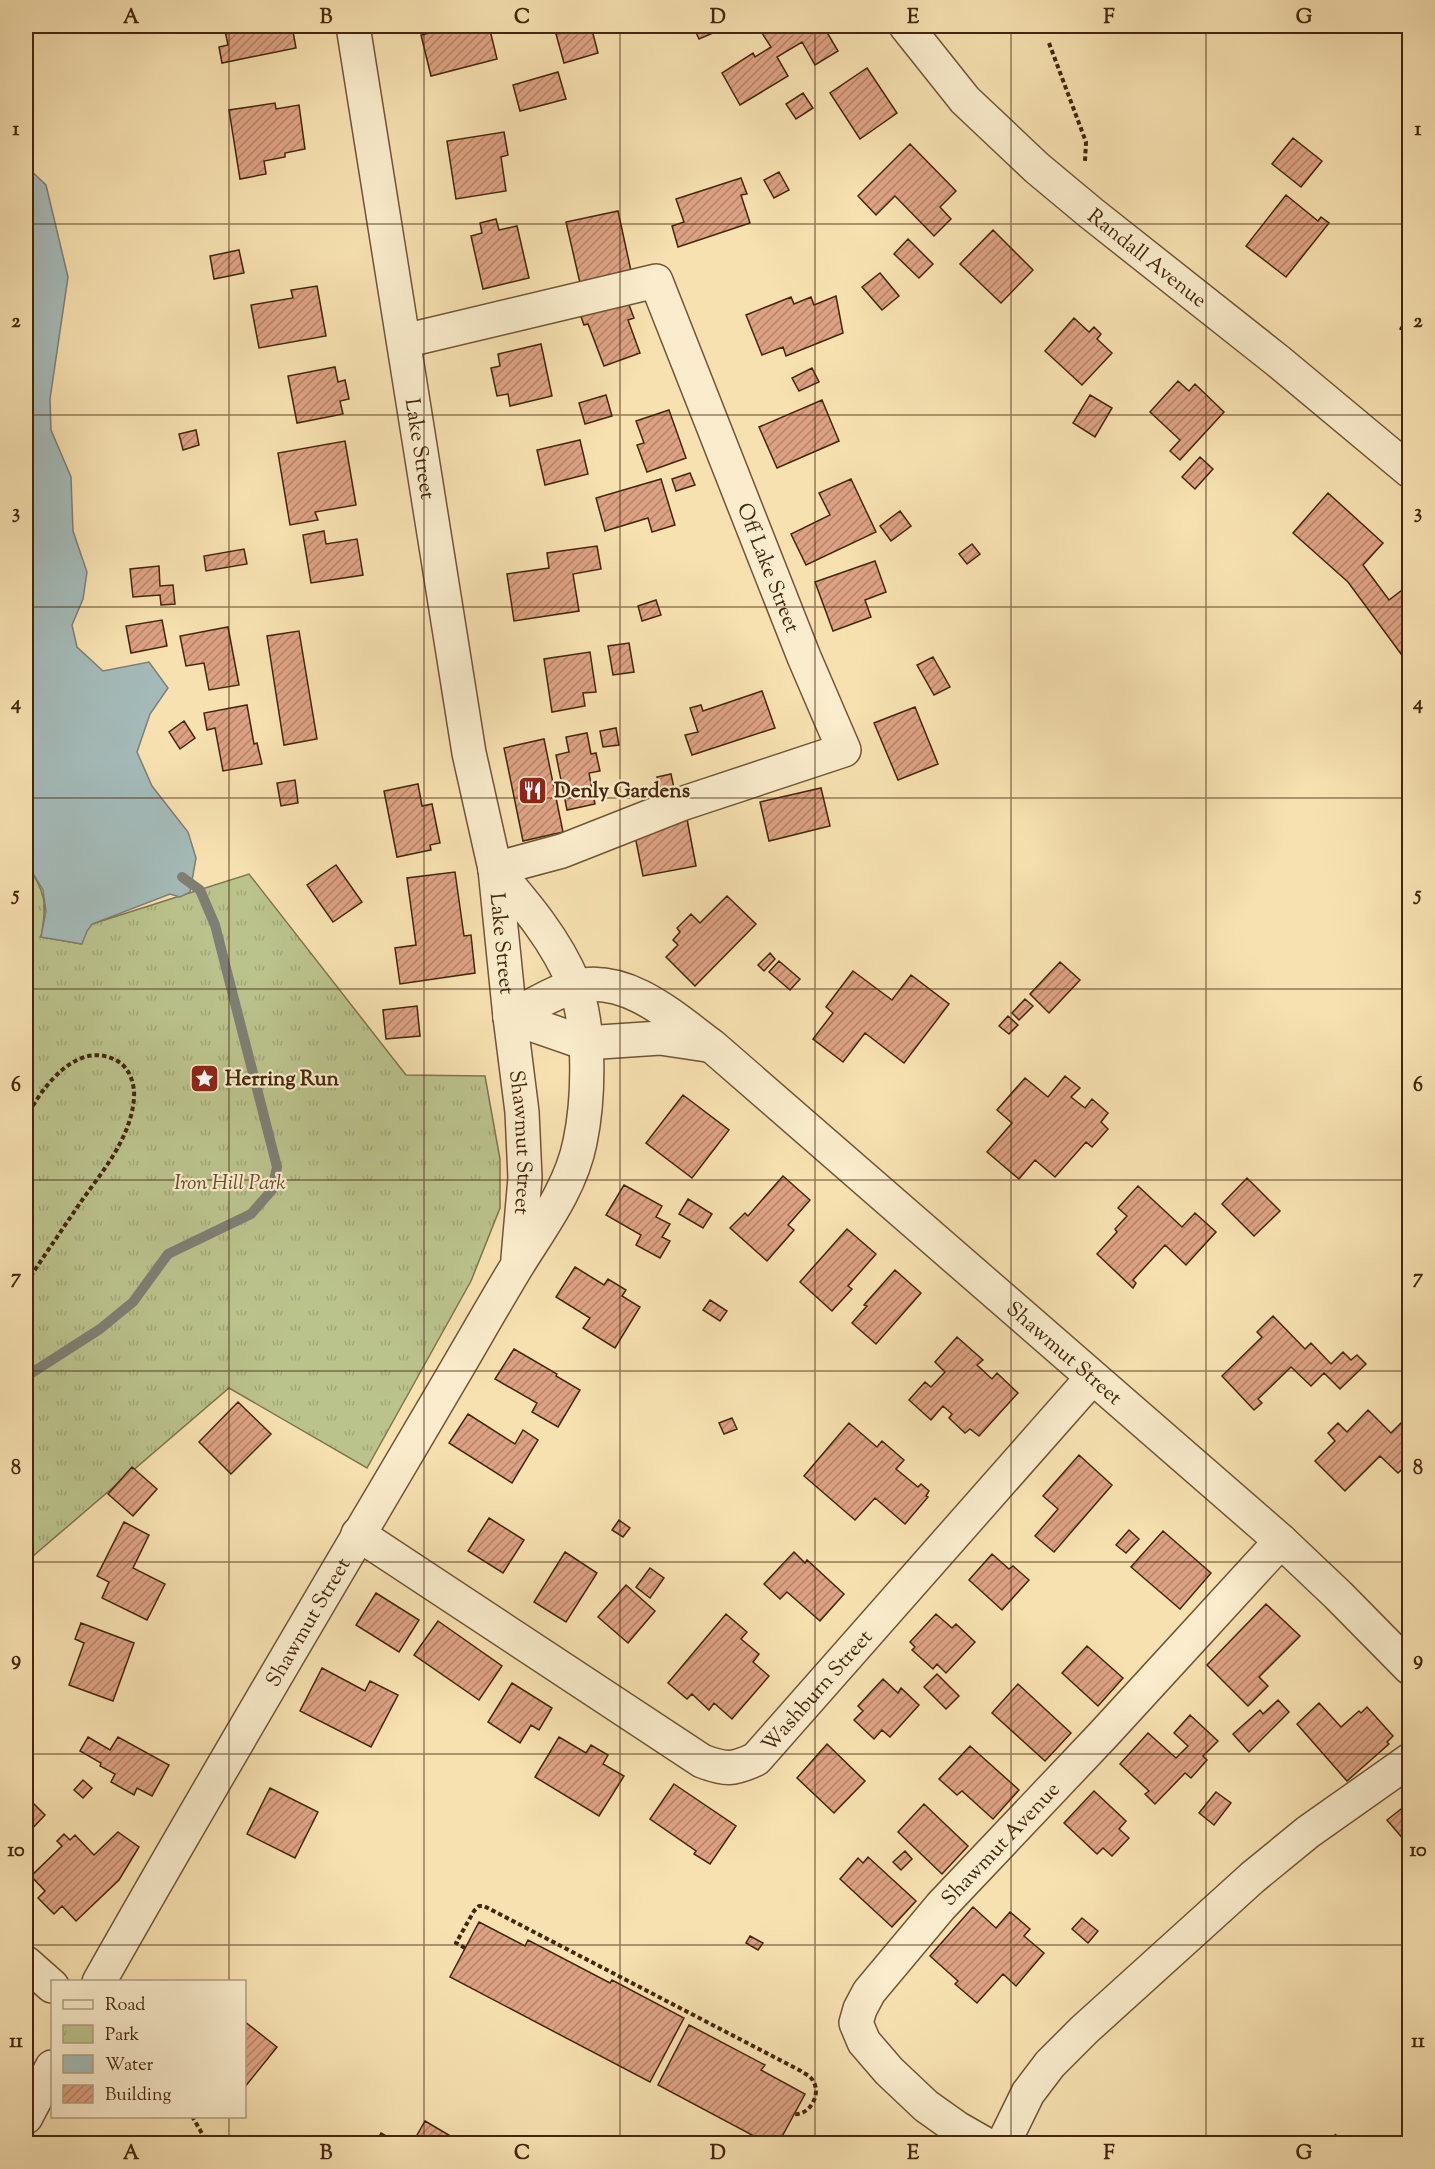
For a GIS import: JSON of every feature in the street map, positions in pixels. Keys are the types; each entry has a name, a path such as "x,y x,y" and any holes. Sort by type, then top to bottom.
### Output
{"street":[{"name":"Lake Street","path":"353,26 468,753 495,869 510,1017"},
{"name":"Randall Avenue","path":"906,26 965,99 1037,168 1278,361 1410,471"},
{"name":"Off Lake Street","path":"404,341 656,281 804,657 844,750 684,803 562,850 495,869"},
{"name":"Lake Street","path":"495,869 531,911 555,946 575,986 584,1030"},
{"name":"Shawmut Street","path":"517,1266 525,1178 522,1112 510,1017 575,986 594,984 622,990 644,999 712,1046 1281,1541 1338,1594 1410,1668"},
{"path":"510,1017 584,1030 712,1046"},
{"name":"Shawmut Street","path":"100,1980 358,1534 517,1266 554,1209 580,1144 585,1105 584,1030"},
{"name":"Washburn Street","path":"358,1534 702,1761 722,1768 738,1768 756,1760 1092,1378"},
{"name":"Shawmut Avenue","path":"985,2144 926,2106 864,2042 856,2023 860,2009 869,1992 941,1906 1095,1744 1281,1541"},
{"path":"1003,2144 1028,2093 1050,2064 1083,2030 1253,1877 1308,1832 1410,1760"},
{"path":"26,1963 51,1985"},
{"path":"26,2117 51,2069"}],"path":[{"path":"1049,43 1086,142 1086,159 1078,203"},
{"path":"26,1119 36,1098 56,1075 73,1063 92,1055 110,1057 126,1067 133,1082 134,1098 128,1125 113,1155 26,1283"},
{"path":"465,1948 456,1943 474,1911 479,1906 484,1906 812,2078 816,2094 812,2104 804,2113 794,2114"},
{"path":"193,2118 208,2144"},
{"path":"1334,2135 1344,2144"}],"green space":[{"name":"Iron Hill Park","path":"26,862 43,898 44,914 41,937 81,944 92,924 249,874 406,1075 485,1076 500,1159 500,1208 471,1281 367,1468 229,1388 32,1557 26,1576"}],"water":[{"path":"26,166 46,185 68,277 50,399 51,430 71,477 73,531 87,572 83,599 72,625 77,647 103,671 149,662 168,688 150,714 137,752 152,786 188,832 196,858 190,892 180,897 170,894 92,924 82,944 41,937 46,911 43,890 26,862 26,842 30,822 26,817"}],"building":[{"path":"224,26 292,26 296,48 222,63 219,47 228,45"},
{"path":"460,26 489,26 497,59 431,76 421,35"},
{"path":"591,26 598,53 564,63 556,34"},
{"path":"693,26 729,26 699,39"},
{"path":"767,26 830,26 825,29 838,51 815,65 802,42 777,57 788,76 740,105 722,73 753,53 755,57 771,47 760,30"},
{"path":"867,68 897,113 860,139 830,93"},
{"path":"558,72 566,99 520,111 513,85"},
{"path":"803,93 813,108 796,119 786,104"},
{"path":"275,103 276,109 299,105 305,149 285,153 285,157 264,161 266,174 240,179 229,110"},
{"path":"504,132 508,155 501,157 506,191 456,199 447,141"},
{"path":"1293,138 1322,161 1301,187 1272,164"},
{"path":"910,144 956,191 940,207 951,219 934,236 895,196 876,215 858,196"},
{"path":"779,172 789,190 774,198 764,180"},
{"path":"741,178 747,194 741,195 750,223 678,247 672,226 684,222 676,199"},
{"path":"1286,195 1318,221 1321,217 1329,223 1286,277 1246,246"},
{"path":"618,211 631,271 580,283 566,222"},
{"path":"496,219 499,230 517,226 529,278 483,289 471,236 482,233 480,223"},
{"path":"993,230 1033,270 1001,303 960,264"},
{"path":"908,239 933,264 919,278 894,254"},
{"path":"239,250 244,273 214,279 210,256"},
{"path":"880,273 899,296 882,310 862,287"},
{"path":"317,286 326,336 259,348 251,305 293,298 291,290"},
{"path":"836,296 843,333 786,356 783,347 762,355 746,315 791,297 794,304 811,297 814,305"},
{"path":"626,297 634,318 628,320 640,353 604,366 588,324 584,325 580,314"},
{"path":"1410,311 1410,334 1400,329"},
{"path":"1074,318 1089,332 1094,327 1101,334 1097,339 1112,353 1082,385 1045,351"},
{"path":"541,344 552,396 510,406 508,394 497,396 491,368 500,366 498,354"},
{"path":"335,367 338,382 345,380 349,399 340,401 343,414 297,423 288,376"},
{"path":"812,368 819,382 799,391 792,378"},
{"path":"1178,381 1189,391 1195,384 1224,412 1180,460 1170,451 1180,440 1150,412"},
{"path":"606,395 612,416 585,424 579,403"},
{"path":"1090,395 1112,408 1095,437 1073,423"},
{"path":"822,400 839,441 777,468 759,427"},
{"path":"669,410 686,458 647,472 637,445 644,443 636,421"},
{"path":"196,430 199,445 183,450 179,434"},
{"path":"580,440 588,474 545,485 537,450"},
{"path":"345,441 356,505 315,512 318,520 290,525 278,453"},
{"path":"1200,457 1213,469 1195,489 1182,477"},
{"path":"690,473 695,485 676,491 672,479"},
{"path":"661,479 675,525 652,532 648,518 605,531 596,498"},
{"path":"851,479 876,532 806,565 791,534 830,515 819,493"},
{"path":"1328,493 1383,543 1363,565 1389,600 1410,584 1410,654 1404,658 1348,582 1293,533"},
{"path":"900,511 911,526 891,541 880,526"},
{"path":"324,531 326,544 357,539 363,575 311,583 303,535"},
{"path":"972,544 980,554 967,564 959,554"},
{"path":"597,546 601,569 573,574 579,611 514,621 507,574 549,568 547,553"},
{"path":"244,549 247,564 206,571 204,556"},
{"path":"875,561 886,592 865,600 871,617 833,631 815,582"},
{"path":"159,566 160,586 173,585 175,604 161,605 160,595 133,597 130,569"},
{"path":"656,600 661,615 642,621 638,606"},
{"path":"162,620 167,646 131,653 126,626"},
{"path":"228,627 239,685 209,690 204,663 186,666 180,636"},
{"path":"299,631 317,739 284,745 267,636"},
{"path":"629,643 634,672 613,675 608,646"},
{"path":"590,652 596,692 583,693 585,706 552,712 544,659"},
{"path":"933,657 950,687 934,695 917,665"},
{"path":"762,691 775,728 692,755 685,735 698,732 690,708 701,705 703,711"},
{"path":"247,705 254,744 257,743 262,764 223,771 215,728 207,730 204,713"},
{"path":"915,707 938,764 898,780 874,723"},
{"path":"184,721 195,738 180,749 169,732"},
{"path":"616,728 619,745 603,747 600,731"},
{"path":"587,733 591,754 596,753 600,771 589,773 595,804 567,810 556,755 569,752 566,737"},
{"name":"Denly Gardens","path":"544,739 563,832 523,841 504,748"},
{"path":"671,774 674,788 661,791 657,777"},
{"path":"295,780 298,803 281,806 277,783"},
{"path":"418,784 422,806 432,804 440,843 430,845 431,850 397,857 384,791"},
{"path":"821,788 830,826 769,841 760,802"},
{"path":"687,819 696,866 643,876 635,836"},
{"path":"336,865 362,902 333,922 307,885"},
{"path":"455,872 464,936 471,935 475,973 400,984 395,948 416,945 407,878"},
{"path":"727,896 756,924 695,986 666,957 678,945 673,940 680,932 677,928 691,914 700,923"},
{"path":"770,953 775,959 764,971 758,965"},
{"path":"779,961 800,979 790,990 769,972"},
{"path":"1060,962 1080,980 1049,1013 1030,994"},
{"path":"853,971 892,1000 911,975 949,1004 904,1063 865,1033 843,1062 813,1039 833,1013 826,1007"},
{"path":"1025,999 1033,1006 1019,1020 1012,1013"},
{"path":"417,1006 420,1036 386,1039 383,1010"},
{"path":"1008,1016 1018,1025 1009,1034 999,1026"},
{"path":"1065,1076 1080,1088 1071,1097 1085,1108 1092,1099 1108,1113 1101,1122 1108,1129 1092,1147 1086,1142 1055,1177 1035,1160 1019,1179 987,1152 1012,1123 997,1110 1025,1078 1048,1097"},
{"path":"683,1095 729,1130 692,1178 646,1143"},
{"path":"783,1176 810,1200 788,1225 794,1230 767,1261 730,1228 745,1213 748,1216"},
{"path":"1247,1178 1280,1211 1254,1236 1222,1204"},
{"path":"624,1185 662,1206 656,1217 670,1224 662,1237 670,1241 660,1258 636,1245 641,1235 606,1215"},
{"path":"1138,1186 1182,1227 1195,1213 1216,1232 1186,1265 1165,1245 1133,1280 1136,1283 1133,1288 1097,1254 1117,1232 1115,1229 1127,1216 1118,1208"},
{"path":"688,1199 712,1214 703,1228 679,1214"},
{"path":"847,1229 876,1254 848,1286 852,1289 832,1311 800,1282"},
{"path":"575,1267 604,1285 608,1279 626,1290 622,1296 640,1307 615,1348 583,1328 590,1318 556,1297"},
{"path":"895,1270 921,1293 876,1344 852,1323 867,1306 864,1305"},
{"path":"710,1300 727,1311 720,1321 703,1310"},
{"path":"1273,1316 1305,1349 1311,1343 1331,1364 1343,1352 1351,1360 1357,1355 1366,1364 1340,1389 1324,1373 1311,1386 1291,1367 1258,1399 1262,1403 1254,1410 1222,1376 1262,1337 1257,1332"},
{"path":"957,1337 983,1360 977,1365 992,1379 997,1373 1018,1393 979,1436 970,1429 965,1433 949,1418 952,1414 943,1406 931,1420 909,1400 925,1382 931,1387 945,1372 935,1362"},
{"path":"514,1349 580,1390 558,1427 532,1412 537,1403 495,1379"},
{"path":"238,1402 271,1434 231,1474 199,1442"},
{"path":"1368,1410 1391,1433 1408,1416 1410,1417 1410,1462 1398,1473 1380,1456 1345,1491 1315,1461 1335,1441 1328,1433 1338,1423 1347,1432"},
{"path":"468,1414 515,1444 523,1430 538,1440 512,1483 449,1443"},
{"path":"732,1418 737,1429 724,1434 719,1423"},
{"path":"849,1423 877,1447 882,1441 904,1460 896,1469 918,1487 921,1484 929,1491 926,1496 928,1497 905,1524 875,1498 855,1520 804,1476"},
{"path":"1079,1455 1112,1485 1054,1552 1035,1536 1058,1509 1043,1496"},
{"path":"132,1467 157,1489 133,1516 108,1494"},
{"path":"489,1518 524,1540 503,1573 468,1551"},
{"path":"619,1520 630,1528 623,1537 612,1530"},
{"path":"124,1522 149,1535 133,1568 165,1584 147,1620 102,1598 109,1582 97,1576"},
{"path":"1129,1530 1139,1539 1126,1553 1116,1545"},
{"path":"1163,1531 1211,1573 1180,1609 1131,1567"},
{"path":"565,1552 597,1573 566,1622 534,1602"},
{"path":"794,1552 805,1563 807,1560 844,1594 820,1621 787,1592 780,1599 764,1584"},
{"path":"992,1554 1009,1569 1013,1566 1029,1580 1002,1610 969,1580"},
{"path":"650,1568 664,1578 650,1598 636,1587"},
{"path":"626,1585 655,1611 628,1643 598,1617"},
{"path":"376,1593 419,1620 399,1652 356,1625"},
{"path":"1266,1604 1300,1636 1259,1677 1268,1686 1248,1706 1207,1665"},
{"path":"726,1614 747,1632 741,1639 759,1654 753,1662 769,1676 732,1719 714,1703 709,1710 692,1694 687,1699 668,1683"},
{"path":"936,1614 952,1628 956,1624 975,1642 946,1673 937,1664 933,1669 912,1650 915,1647 910,1642"},
{"path":"438,1621 502,1666 479,1700 414,1655"},
{"path":"81,1623 134,1643 113,1701 69,1685 84,1643 75,1639"},
{"path":"1087,1646 1123,1678 1098,1706 1062,1673"},
{"path":"322,1668 365,1691 370,1681 398,1695 371,1747 300,1711"},
{"path":"937,1674 959,1696 946,1709 924,1687"},
{"path":"883,1679 898,1693 901,1688 919,1705 890,1737 882,1730 874,1739 854,1720 863,1711 858,1706"},
{"path":"512,1683 552,1708 539,1730 531,1725 520,1743 488,1722"},
{"path":"1018,1684 1071,1733 1045,1761 992,1713"},
{"path":"1278,1700 1289,1712 1249,1752 1233,1734 1260,1710 1263,1714"},
{"path":"1319,1703 1341,1727 1367,1707 1393,1736 1387,1742 1389,1744 1347,1781 1297,1724"},
{"path":"1190,1715 1218,1741 1203,1756 1207,1760 1191,1778 1185,1773 1155,1804 1145,1794 1149,1791 1120,1764 1148,1733 1176,1758 1188,1746 1174,1733"},
{"path":"88,1737 110,1750 118,1737 169,1765 152,1796 137,1788 134,1795 111,1782 115,1774 80,1751"},
{"path":"559,1737 586,1753 591,1745 608,1755 603,1764 624,1776 599,1816 535,1777"},
{"path":"827,1744 865,1781 834,1813 797,1778"},
{"path":"970,1746 1019,1790 993,1819 962,1791 957,1795 939,1779"},
{"path":"83,1780 92,1788 83,1798 74,1790"},
{"path":"674,1784 736,1826 710,1864 694,1854 696,1851 650,1819"},
{"path":"270,1788 318,1812 295,1858 247,1834"},
{"path":"1094,1791 1126,1821 1119,1829 1129,1838 1112,1856 1103,1848 1097,1854 1064,1823"},
{"path":"1216,1792 1231,1803 1214,1825 1199,1813"},
{"path":"26,1796 45,1815 26,1835"},
{"path":"1410,1802 1410,1847 1387,1820"},
{"path":"924,1804 968,1846 942,1874 898,1832"},
{"path":"118,1832 139,1847 119,1880 76,1921 62,1906 54,1914 38,1898 45,1891 31,1876 62,1846 57,1841 64,1834 70,1840 75,1835 94,1855"},
{"path":"905,1851 912,1859 901,1870 893,1862"},
{"path":"868,1857 916,1901 892,1927 840,1879 858,1858 863,1863"},
{"path":"973,1907 996,1928 1010,1912 1030,1929 1024,1936 1044,1953 1016,1986 1003,1974 977,2003 955,1984 958,1981 930,1956"},
{"path":"1082,1918 1098,1931 1088,1943 1072,1929"},
{"path":"479,1922 525,1946 528,1940 684,2018 650,2082 450,1977"},
{"path":"750,1936 763,1943 758,1950 746,1943"},
{"path":"246,2023 277,2047 246,2086"},
{"path":"689,2025 765,2065 761,2070 805,2094 778,2144 769,2144 658,2085"},
{"path":"425,2121 464,2144 412,2144"},
{"path":"381,2133 400,2144 375,2144"}],"waterway":[{"path":"30,1374 100,1329 133,1302 168,1254 251,1214 272,1190 277,1167 215,925 200,890 182,877"}],"place":[{"name":"Denly Gardens","path":"533,790"},
{"name":"Herring Run","path":"204,1078"}]}
